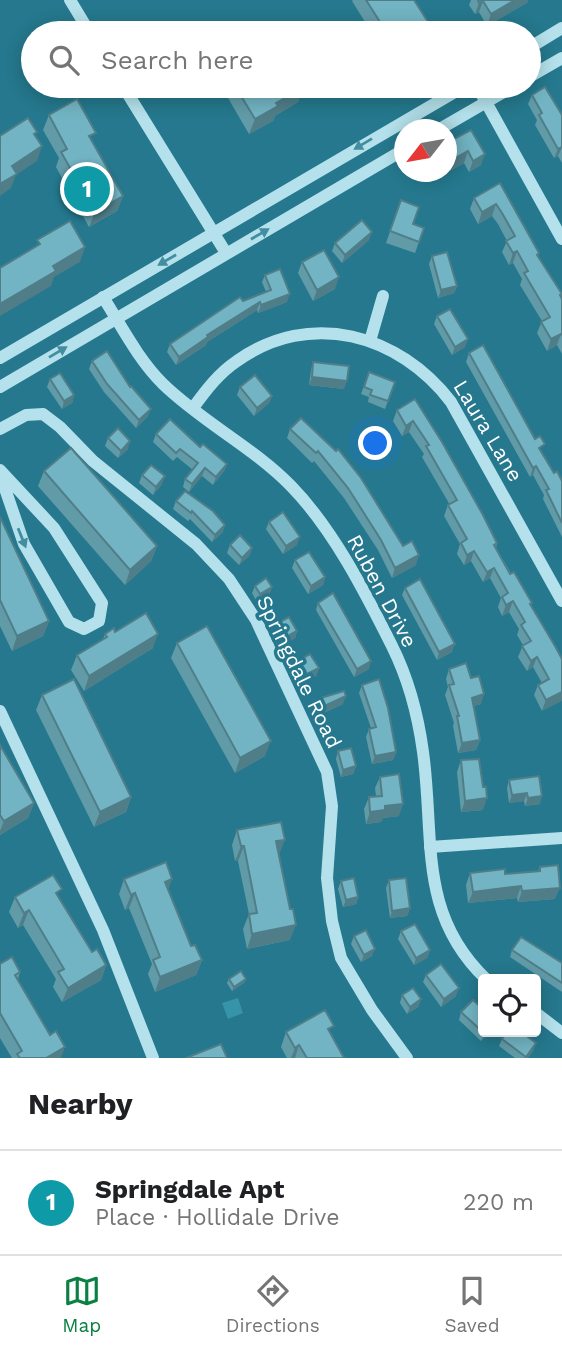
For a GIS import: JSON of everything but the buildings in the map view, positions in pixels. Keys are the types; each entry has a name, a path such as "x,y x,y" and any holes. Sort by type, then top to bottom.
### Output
{"street":[{"path":"70,0 83,21"},
{"path":"541,41 562,28"},
{"path":"541,70 562,58"},
{"path":"130,98 226,253"},
{"path":"0,358 444,98"},
{"path":"484,98 556,214 562,239"},
{"path":"457,119 493,98"},
{"path":"0,387 394,155"},
{"path":"370,341 383,296"},
{"name":"Ruben Drive","path":"103,297 150,369 163,384 270,466 311,509 329,534 393,647 410,689 424,755 433,884 440,909 458,947 482,974"},
{"name":"Laura Lane","path":"193,408 226,369 262,346 277,340 322,333 348,335 394,351 415,364 437,383 451,402 562,601"},
{"name":"Springdale Road","path":"0,429 26,415 43,414 60,426 93,461 195,544 229,579 256,620 327,772 332,806 327,878 332,920 341,958 372,1010 407,1058"},
{"path":"0,472 54,528 103,603 99,621 85,629 69,622 24,544 0,472"},
{"path":"0,711 103,930 153,1058"},
{"path":"430,847 562,838"},
{"path":"541,1017 562,1033"}],"green space":[{"path":"238,998 243,1013 228,1019 222,1003"}],"place":[{"name":"Springdale Apt","path":"87,189"}]}
